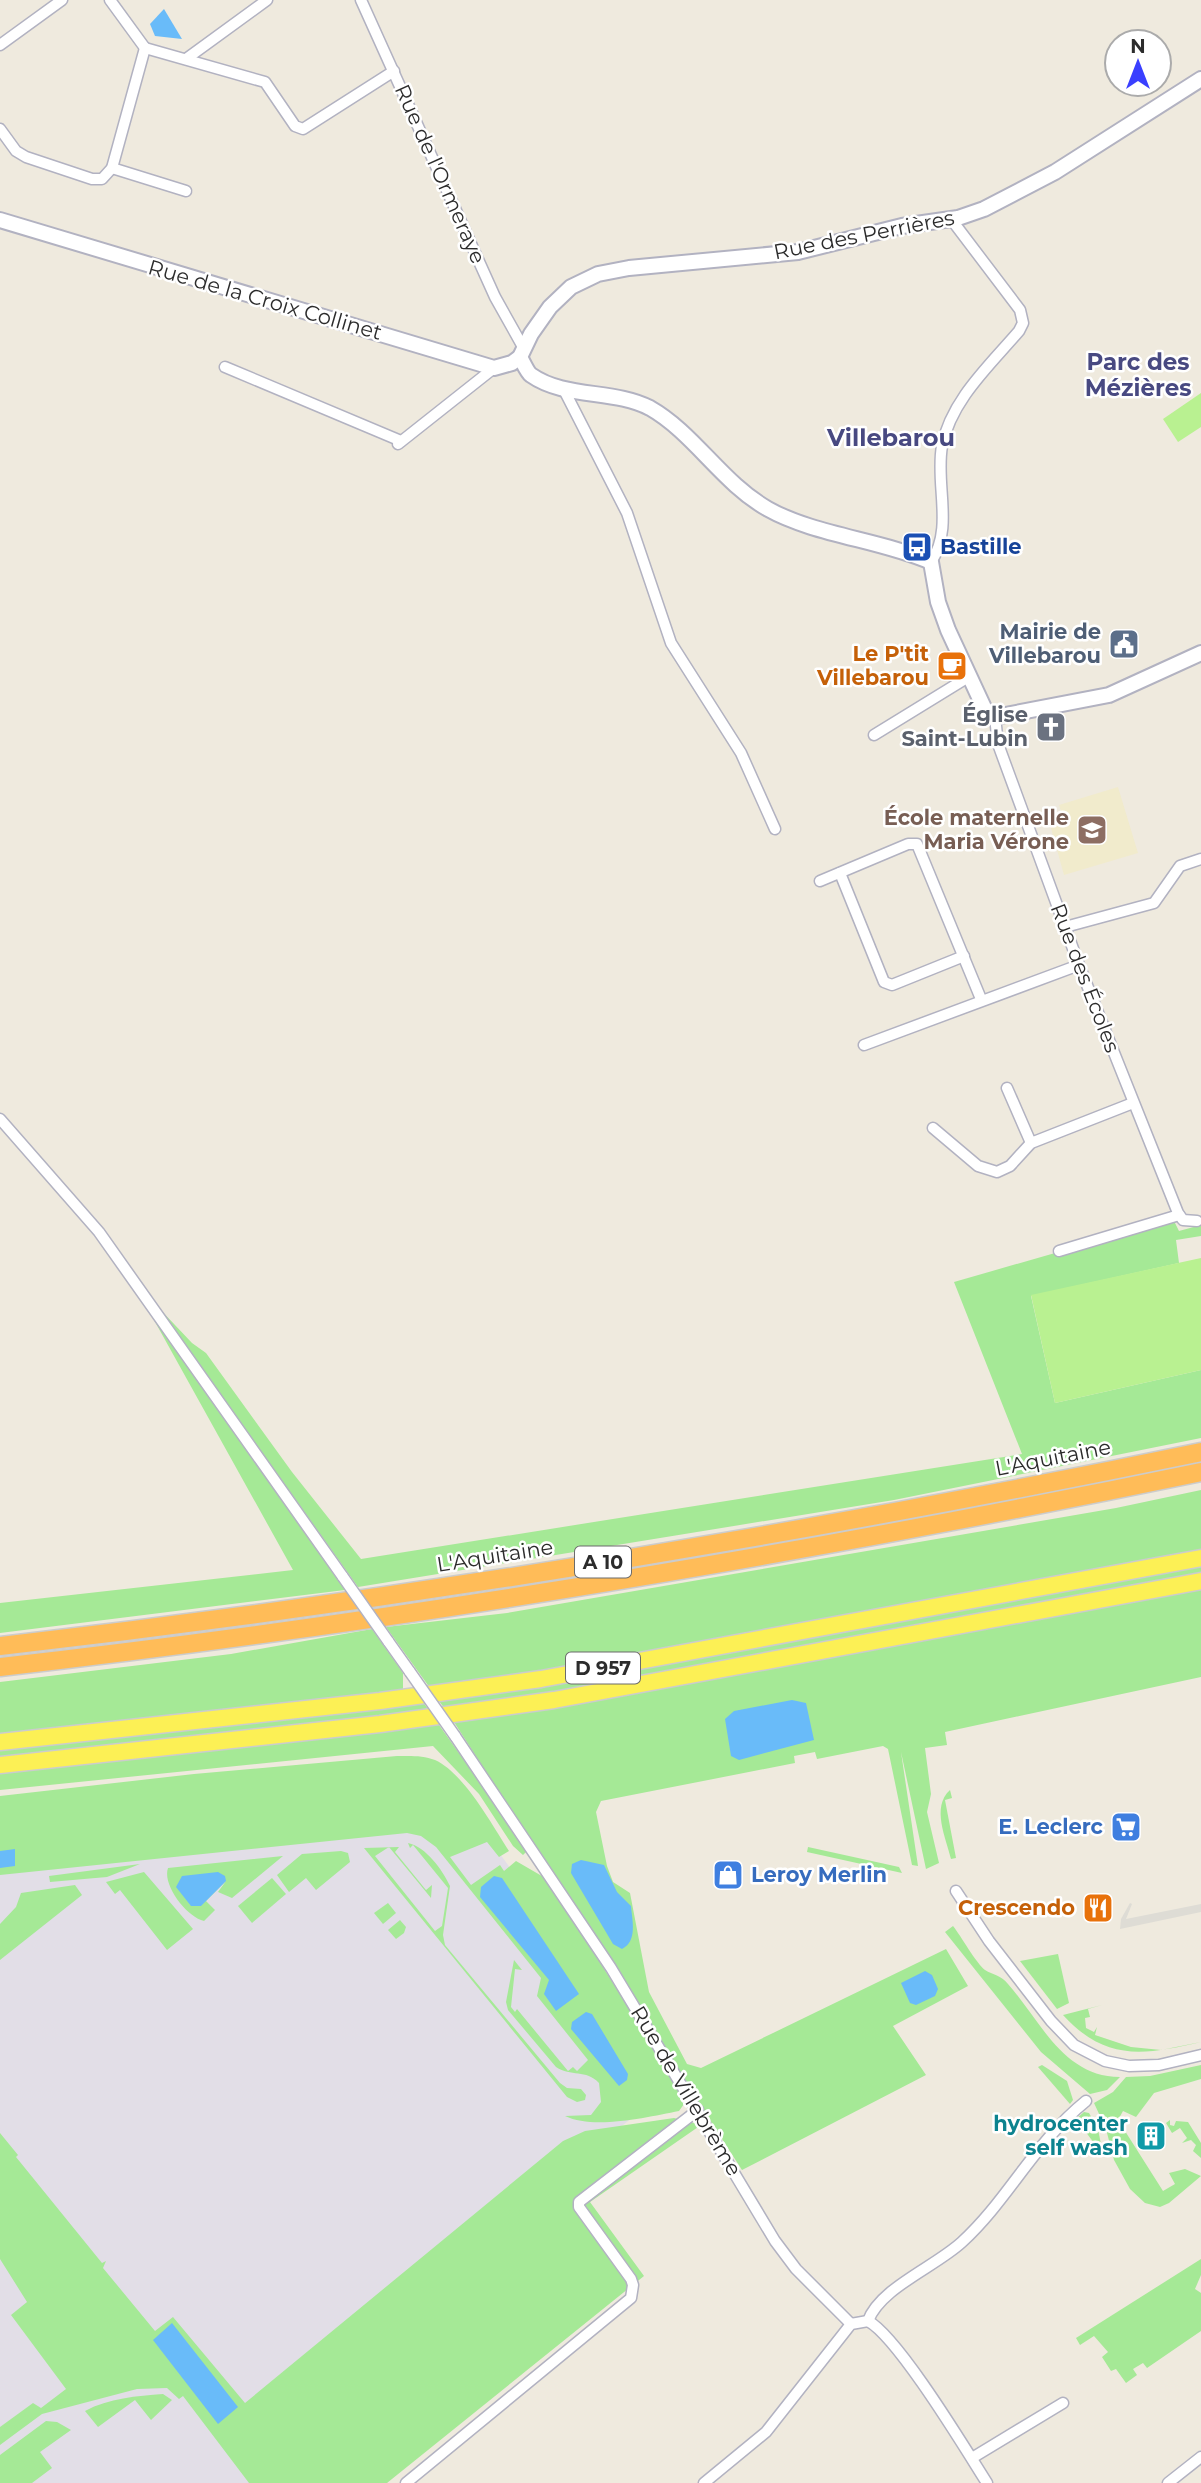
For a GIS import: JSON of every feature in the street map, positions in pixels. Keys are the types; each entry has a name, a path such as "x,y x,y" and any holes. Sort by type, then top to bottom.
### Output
{"highway":[{"name":"L'Aquitaine","path":"0,1646 323,1605 582,1566 862,1518 1201,1451"},
{"name":"L'Aquitaine","path":"0,1667 287,1630 598,1584 892,1533 1201,1472"}],"main road":[{"name":"D 957","path":"0,1742 352,1704 541,1679 1201,1558"},
{"name":"D 957","path":"0,1765 380,1724 554,1700 1201,1581"}],"street":[{"path":"0,45 62,0"},
{"path":"110,0 145,48 265,82 295,126 303,129 394,71"},
{"path":"186,59 267,0"},
{"name":"Rue de l'Ormeraye","path":"361,0 521,352"},
{"path":"0,129 16,151 26,157 92,179 102,179 112,168 145,48"},
{"name":"Rue des Perrières","path":"521,352 560,296 598,274 629,268 798,252 902,226 951,219 984,209 1055,172 1201,79"},
{"path":"112,168 186,191"},
{"path":"951,219 1020,310 1023,323 962,400 948,428 941,454 941,545 931,562 938,602 986,712 995,717 1109,695 1201,653"},
{"name":"Rue de la Croix Collinet","path":"0,220 495,368"},
{"path":"225,367 398,444 495,368 512,363 521,352 530,374 563,387 649,408 671,424 724,476 769,510 931,562"},
{"path":"563,387 627,513 671,643 741,753 775,828"},
{"path":"874,735 970,676"},
{"name":"Rue des Écoles","path":"995,717 998,744 1079,965 1179,1215"},
{"path":"820,881 908,844 917,844 981,999"},
{"path":"1065,927 1154,903 1180,866 1201,859"},
{"path":"840,873 884,982 892,985 964,956"},
{"path":"864,1045 981,999 1079,965"},
{"path":"1007,1088 1031,1143"},
{"path":"933,1128 978,1166 991,1172 1010,1166 1031,1143 1133,1103"},
{"name":"Rue de Villebrème","path":"0,1119 99,1232 344,1577 604,1957 796,2269 850,2324"},
{"path":"1059,1251 1179,1215 1187,1222 1197,1221"},
{"path":"956,1891 989,1941 1051,2021 1074,2045 1105,2062 1129,2066 1158,2065 1201,2055"},
{"path":"868,2321 878,2303 961,2243 1034,2153 1086,2101"},
{"path":"406,2483 631,2298 631,2279 579,2207 579,2202 698,2110"},
{"path":"704,2483 766,2432 850,2324 868,2321 886,2336 987,2483"},
{"path":"972,2458 1063,2403"},
{"path":"1168,2483 1201,2457"}],"shaded area":[{"name":"École maternelle Maria Vérone","path":"1118,787 1138,853 1064,875 1049,821 1063,817 1059,805"},
{"path":"465,1806 670,2087 228,2446 254,2483 0,2483 0,1856"},
{"path":"1130,1903 1132,1904 1126,1919 1201,1904 1201,1912 1120,1929 1121,1919"}],"green space":[{"path":"1201,393 1201,427 1178,442 1163,419"},
{"path":"1173,1219 1179,1231 1201,1225 1201,1236 1176,1240 1179,1263 1031,1296 1055,1403 1201,1370 1201,1438 894,1500 358,1587 157,1306 192,1343 206,1353 292,1472 361,1559 1022,1454 954,1282"},
{"path":"1201,1258 1201,1370 1055,1403 1031,1295"},
{"path":"149,1311 345,1590 0,1633 0,1603 293,1570"},
{"path":"1201,1490 1201,1551 574,1668 430,1688 386,1627 507,1613 1116,1508"},
{"path":"1201,1564 1201,1575 555,1694 446,1710 438,1700 702,1658"},
{"path":"1201,1588 1201,1677 945,1732 947,1745 925,1748 931,1794 927,1812 939,1863 926,1869 901,1752 918,1866 912,1865 888,1749 883,1746 817,1759 815,1752 794,1756 795,1763 601,1801 596,1812 607,1866 613,1882 630,1893 649,1992 687,2064 701,2068 946,1949 968,1986 893,2026 926,2075 742,2170 454,1722 616,1697"},
{"path":"372,1629 403,1673 403,1691 0,1736 0,1682 231,1654"},
{"path":"423,1702 430,1712 0,1759 0,1748"},
{"path":"439,1725 528,1850 523,1855 513,1846 479,1794 433,1746 0,1790 0,1771"},
{"path":"397,1756 426,1757 446,1767 477,1801 509,1851 499,1857 487,1842 450,1857 471,1885 500,1865 504,1871 516,1861 547,1879 683,2093 684,2104 679,2111 606,2122 577,2120 565,2116 591,2115 601,2102 599,2083 584,2074 567,2072 556,2067 508,2010 506,2002 514,1960 522,1970 515,1969 511,2007 515,2012 517,2009 568,2071 573,2067 577,2071 588,2060 537,1996 541,1978 436,1847 421,1836 407,1833 0,1875 0,1796 194,1774"},
{"path":"950,1790 952,1798 945,1800 956,1858 951,1859 941,1814 944,1797"},
{"path":"408,1843 415,1845 421,1849 438,1866 450,1886 443,1935 445,1945 560,2083 567,2088 581,2089 586,2095 585,2100 577,2102 567,2097 364,1848 389,1847 375,1856 435,1931 442,1926 448,1888 413,1845 410,1848"},
{"path":"389,1847 399,1847 395,1852 426,1890 432,1885 431,1898"},
{"path":"808,1847 899,1867 902,1873 807,1852"},
{"path":"341,1851 348,1853 350,1862 316,1890 306,1878 289,1892 277,1875 302,1854"},
{"path":"283,1856 232,1898 218,1892 226,1881 206,1901 215,1910 204,1921 190,1913 177,1899 169,1883 168,1868"},
{"path":"140,1864 107,1877 50,1882 49,1876"},
{"path":"144,1872 193,1929 167,1950 120,1890 115,1894 106,1882"},
{"path":"272,1878 286,1894 252,1923 238,1906"},
{"path":"75,1885 82,1895 0,1960 0,1924 16,1907 21,1893"},
{"path":"388,1903 396,1913 383,1924 374,1913"},
{"path":"400,1920 406,1927 404,1933 396,1939 388,1930"},
{"path":"953,1926 981,1967 1005,1981 1042,2029 1068,2057 1083,2068 1120,2077 1107,2090 1090,2094 1041,2052 945,1932"},
{"path":"1058,1954 1069,2003 1057,2009 1020,1961"},
{"path":"1102,2005 1088,2009 1090,2017 1085,2018 1086,2028 1094,2032 1097,2027 1095,2035 1131,2047 1161,2050 1144,2052 1111,2048 1079,2030 1063,2015"},
{"path":"1042,2065 1067,2081 1073,2100 1070,2104 1038,2067"},
{"path":"1201,2065 1201,2079 1154,2093 1136,2117 1123,2111 1118,2120 1163,2191 1175,2184 1169,2173 1185,2169 1201,2176 1169,2203 1160,2207 1145,2203 1130,2189 1114,2160 1106,2129 1094,2103 1113,2092 1126,2077 1150,2076"},
{"path":"1084,2112 1089,2113 1098,2129 1103,2155 1076,2119"},
{"path":"674,2118 701,2125 590,2202 644,2276 387,2483 249,2483 183,2396 179,2399 167,2388 137,2389 42,2414 0,2445 0,2427 33,2403 41,2408 66,2389 11,2315 27,2302 0,2259 0,2133 18,2155 16,2157 102,2263 106,2261 103,2268 155,2331 173,2317 245,2403 563,2141 585,2131"},
{"path":"1170,2120 1170,2125 1174,2126 1176,2121 1188,2122 1201,2143 1201,2158 1193,2151 1196,2145 1191,2140 1182,2143 1187,2138 1180,2128 1172,2133 1166,2123"},
{"path":"1201,2259 1201,2275 1195,2289 1201,2293 1201,2331 1147,2368 1143,2363 1133,2369 1137,2375 1126,2383 1116,2369 1111,2371 1102,2357 1108,2352 1094,2336 1080,2345 1076,2338"},
{"path":"163,2394 172,2400 151,2420 135,2400 98,2427 85,2411 113,2400"},
{"path":"46,2421 57,2422 71,2430 40,2452 52,2468 32,2483 0,2483 0,2455"}],"water":[{"path":"164,9 182,39 155,36 150,24"},
{"path":"792,1700 806,1703 814,1740 739,1760 731,1756 725,1719 734,1711"},
{"path":"15,1849 15,1866 0,1868 0,1851"},
{"path":"581,1860 604,1865 617,1892 631,1906 632,1936 622,1949 613,1944 571,1873 572,1864"},
{"path":"218,1872 225,1876 226,1881 201,1906 191,1906 176,1887 182,1876"},
{"path":"494,1876 502,1878 579,1994 556,2011 544,1994 549,1980 480,1897 481,1887"},
{"path":"925,1971 932,1975 938,1989 935,1996 916,2005 910,2003 901,1983"},
{"path":"586,2012 592,2014 628,2074 627,2080 619,2086 571,2029 572,2022"},
{"path":"172,2323 238,2407 218,2424 153,2340"}],"place":[{"name":"Bastille","path":"917,547"},
{"name":"Mairie de Villebarou","path":"1124,644"},
{"name":"Le P'tit Villebarou","path":"952,666"},
{"name":"Église Saint-Lubin","path":"1051,727"},
{"name":"École maternelle Maria Vérone","path":"1092,830"},
{"name":"E. Leclerc","path":"1126,1827"},
{"name":"Leroy Merlin","path":"728,1875"},
{"name":"Crescendo","path":"1098,1908"},
{"name":"hydrocenter self wash","path":"1151,2136"}],"district":[{"name":"Parc des Mézières","path":"1138,375"},
{"name":"Villebarou","path":"891,438"}]}
